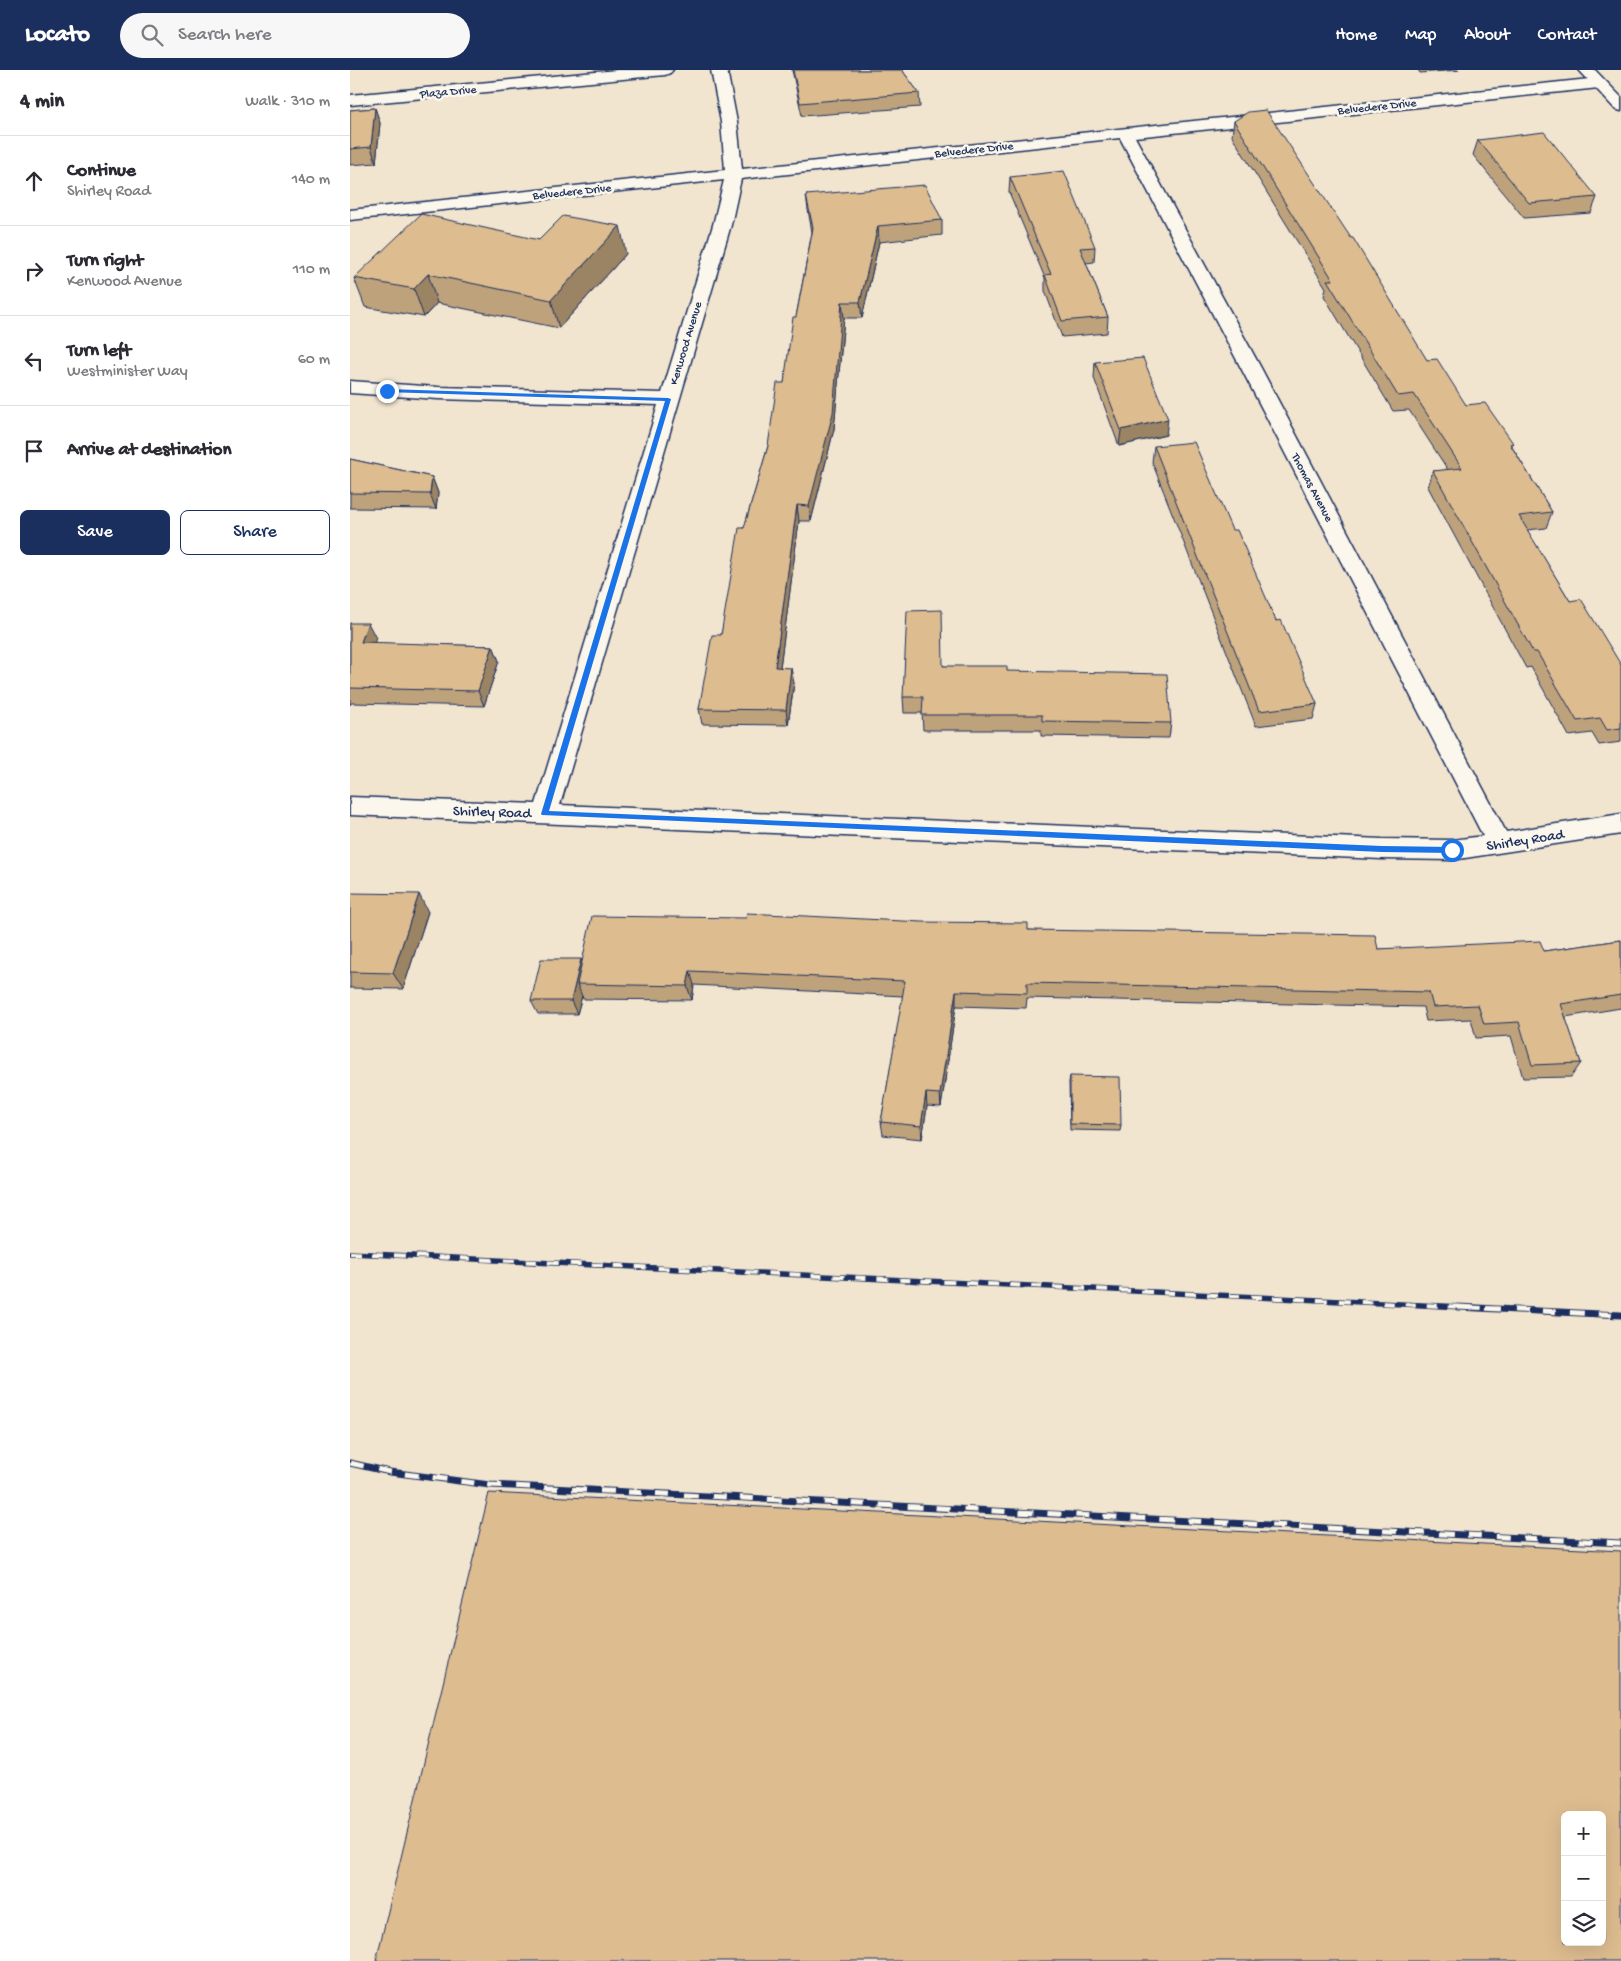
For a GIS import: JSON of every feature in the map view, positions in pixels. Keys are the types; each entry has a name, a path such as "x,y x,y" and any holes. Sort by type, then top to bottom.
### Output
{"street":[{"name":"Plaza Drive","path":"350,100 665,70"},
{"name":"Kenwood Avenue","path":"544,814 722,224 734,174 729,122 719,70"},
{"path":"1587,70 1621,106"},
{"name":"Belvedere Drive","path":"350,215 1599,82"},
{"name":"Thomas Avenue","path":"1125,133 1251,368 1499,843"},
{"path":"350,387 396,391 668,399"},
{"name":"Shirley Road","path":"350,806 1382,849 1452,850 1621,824"}],"building":[{"path":"793,70 902,70 919,93 800,103"},
{"path":"375,108 371,147 350,149 350,110"},
{"path":"1266,110 1351,238 1353,238 1427,360 1437,359 1466,405 1485,403 1513,443 1510,444 1552,512 1519,516 1570,601 1581,599 1621,665 1621,728 1607,730 1600,718 1577,721 1537,652 1533,652 1433,471 1462,468 1414,394 1398,396 1327,280 1333,280 1234,121 1248,112"},
{"path":"1544,132 1597,197 1529,203 1478,140"},
{"path":"1064,171 1095,247 1080,248 1108,317 1062,321 1045,275 1051,274 1010,177"},
{"path":"925,185 942,220 878,226 860,302 842,302 833,413 809,506 797,505 775,667 791,668 786,710 699,709 712,635 721,635 739,528 744,528 768,446 777,383 784,383 793,317 796,317 813,228 806,195"},
{"path":"421,214 539,240 563,216 620,226 551,300 428,274 414,289 354,278"},
{"path":"1143,358 1168,419 1121,430 1095,362"},
{"path":"1194,442 1232,530 1237,530 1276,621 1281,620 1317,704 1259,711 1154,446"},
{"path":"350,459 432,477 430,494 350,493"},
{"path":"942,610 943,666 1007,666 1007,671 1167,674 1171,723 1042,721 1042,715 922,715 923,697 903,697 907,611"},
{"path":"350,623 368,623 361,642 493,646 478,691 350,688"},
{"path":"350,893 419,894 393,973 350,972"},
{"path":"747,913 922,922 1028,923 1028,930 1375,935 1378,949 1540,941 1544,951 1621,940 1621,995 1561,1004 1581,1063 1532,1065 1519,1022 1484,1024 1478,1005 1433,1007 1429,992 1027,983 1027,993 956,991 940,1094 926,1093 921,1126 881,1122 905,981 690,971 687,986 577,984 592,916 746,918"},
{"path":"541,959 581,959 571,1001 531,1001"},
{"path":"1070,1076 1120,1077 1121,1125 1070,1124"},
{"path":"489,1493 1621,1551 1621,1961 376,1961"}],"railway":[{"path":"350,1253 1483,1308"},
{"path":"1458,1307 1621,1315"},
{"path":"350,1463 390,1472 490,1485 1621,1543"}],"route":[{"path":"387,391 668,399 544,814 1382,849 1452,850"}]}
